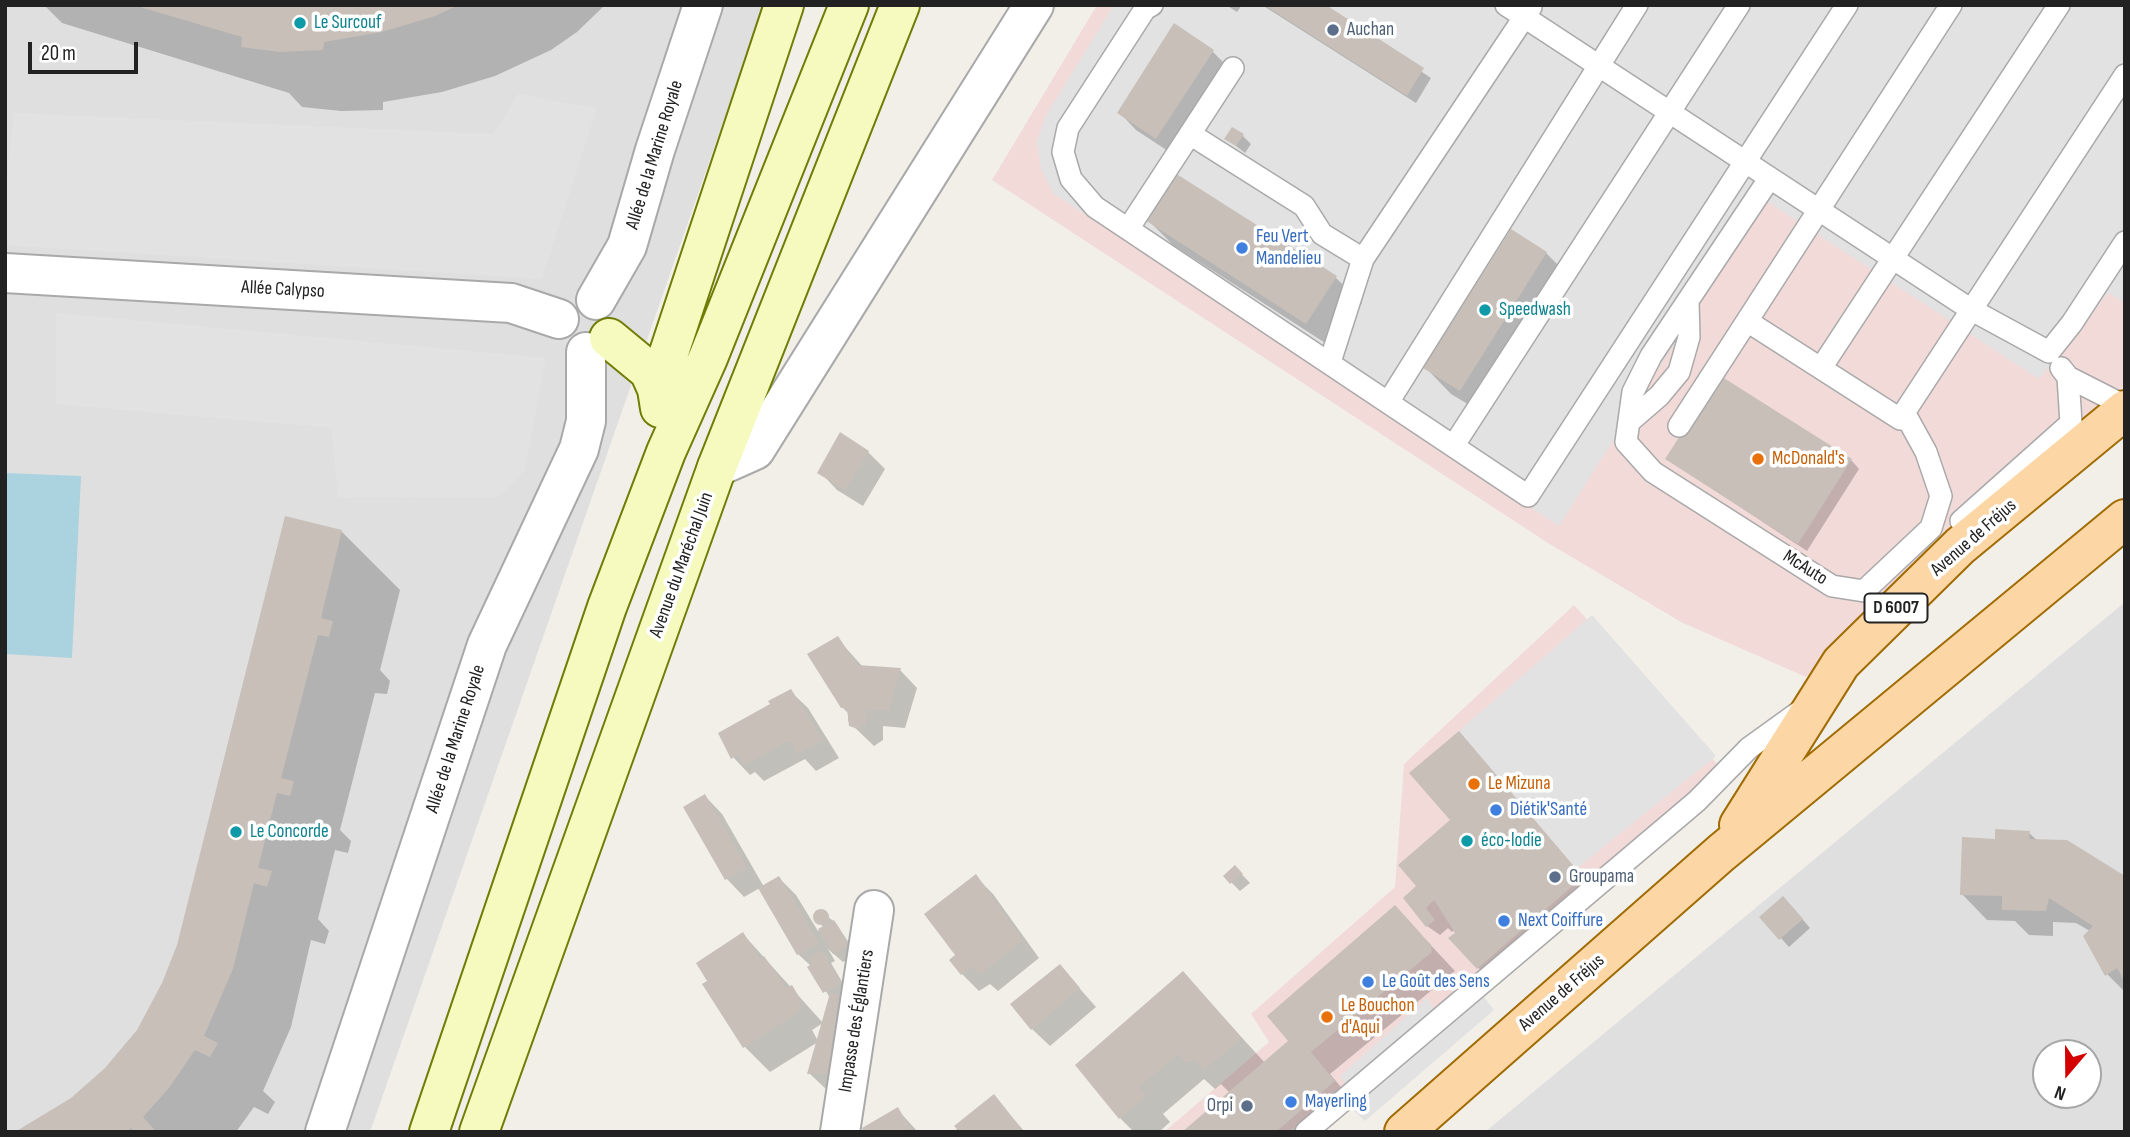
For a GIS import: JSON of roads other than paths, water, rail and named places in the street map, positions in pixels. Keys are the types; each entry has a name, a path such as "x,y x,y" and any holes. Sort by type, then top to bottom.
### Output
{"main road":[{"path":"657,389 784,5"},
{"path":"429,1132 607,607 666,452 708,358 849,5"},
{"name":"Avenue du Maréchal Juin","path":"480,1132 716,467 900,5"},
{"path":"598,345 649,371 657,389 666,452"},
{"name":"Avenue de Fréjus","path":"1721,853 1841,663 1960,546 2125,408"},
{"name":"Avenue de Fréjus","path":"1404,1132 1721,853 2125,519"}],"street":[{"name":"Allée de la Marine Royale","path":"596,300 627,247 655,149 703,5"},
{"path":"716,467 755,450 1034,5"},
{"name":"Allée Calypso","path":"5,273 512,303 559,319"},
{"path":"596,300 610,312 612,321 598,345 571,348 565,342 559,319 573,301 596,300"},
{"name":"Allée de la Marine Royale","path":"325,1132 487,645 579,449 598,345"},
{"name":"Impasse des Églantiers","path":"840,1132 874,910"}],"lane":[{"path":"1152,5 1145,9 1068,128 1063,152 1071,179 1095,207 1528,496 1847,5"},
{"path":"1506,5 1528,11 1598,67 1970,309 2049,352 2068,377 2125,408"},
{"path":"1389,401 1637,5"},
{"path":"1454,445 1739,5"},
{"path":"1679,426 1951,5"},
{"path":"1821,368 2059,5"},
{"path":"1329,362 1363,259 1528,11"},
{"path":"1128,229 1233,68"},
{"path":"1747,321 1899,419 2125,75"},
{"path":"1190,134 1304,206 1322,233 1363,259"},
{"name":"McAuto","path":"1769,179 1651,356 1633,393 1626,442 1653,472 1832,586 1864,591 1931,528 1941,496 1926,452 1904,412"},
{"path":"2049,352 2125,242"},
{"path":"1629,422 1659,396 1679,372 1689,337 1688,301"},
{"path":"1960,546 1957,525 2071,423 2068,377"},
{"path":"1306,1132 1697,801 1749,748 1821,696"}],"water":[{"path":"5,473 81,476 72,658 5,654"}],"place":[{"name":"Le Surcouf","path":"300,23"},
{"name":"Auchan","path":"1333,30"},
{"name":"Feu Vert Mandelieu","path":"1242,248"},
{"name":"Speedwash","path":"1485,310"},
{"name":"McDonald's","path":"1758,459"},
{"name":"Le Mizuna","path":"1474,784"},
{"name":"Diétik'Santé","path":"1496,810"},
{"name":"Le Concorde","path":"236,832"},
{"name":"éco-lodie","path":"1467,841"},
{"name":"Groupama","path":"1555,877"},
{"name":"Next Coiffure","path":"1504,921"},
{"name":"Le Goût des Sens","path":"1368,982"},
{"name":"Le Bouchon d'Aqui","path":"1327,1017"},
{"name":"Mayerling","path":"1291,1102"},
{"name":"Orpi","path":"1247,1106"}]}
